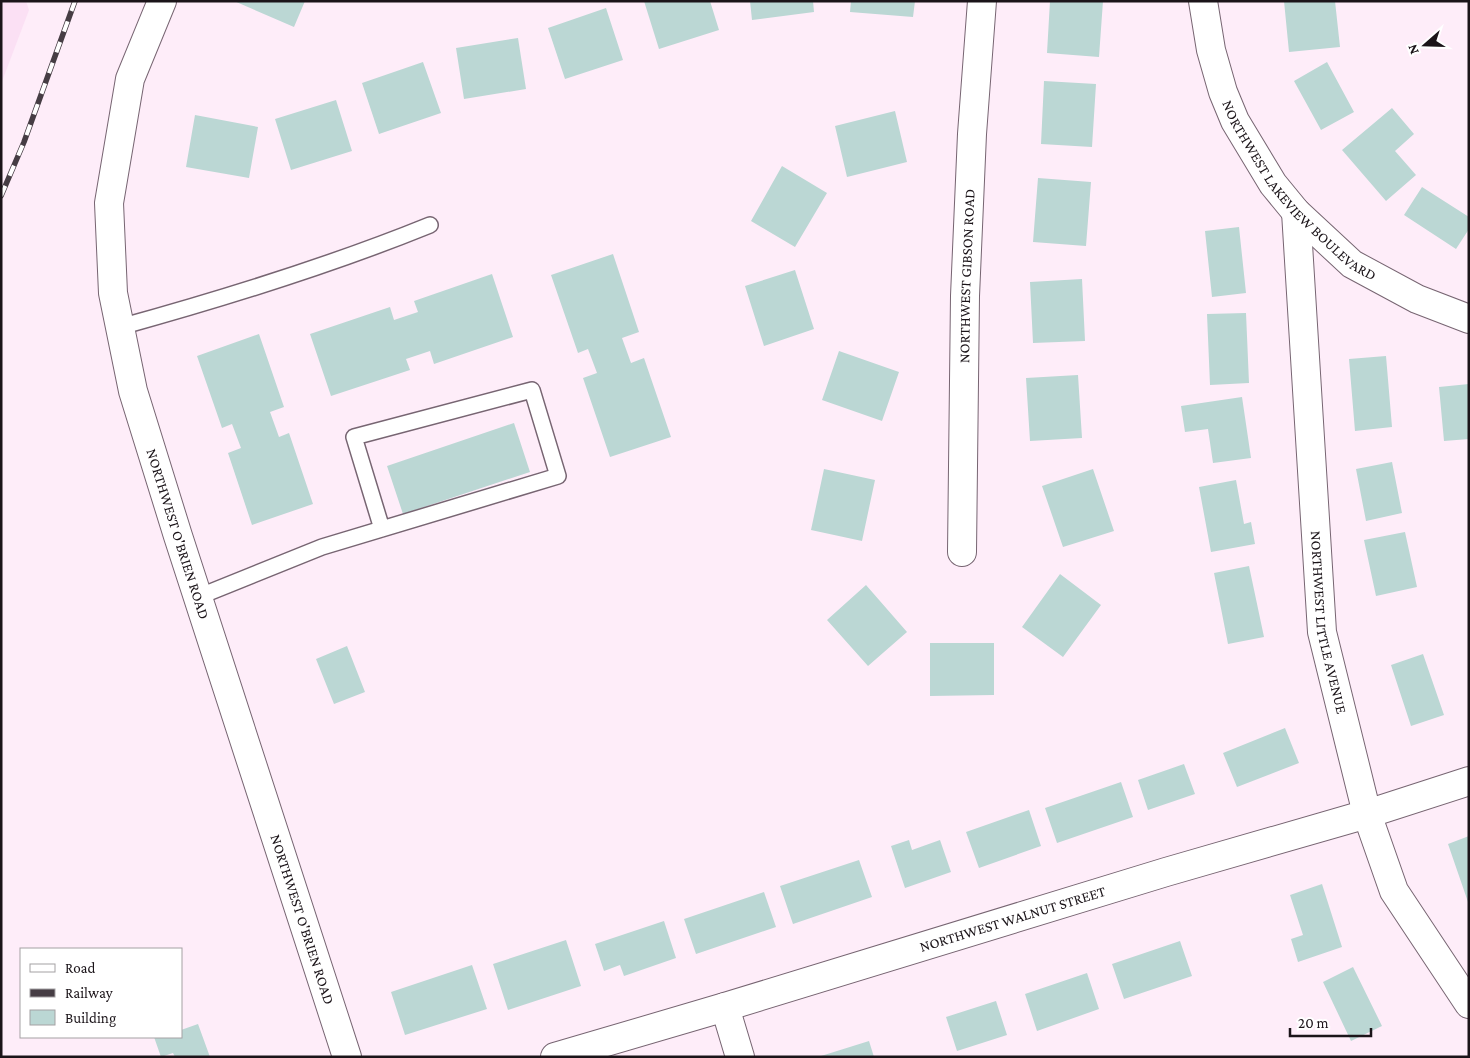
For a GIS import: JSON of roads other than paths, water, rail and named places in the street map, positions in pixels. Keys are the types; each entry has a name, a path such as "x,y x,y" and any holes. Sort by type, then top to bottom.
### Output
{"street":[{"name":"NORTHWEST O'BRIEN ROAD","path":"162,1 130,79 109,203 113,293 133,391 347,1057"},
{"name":"NORTHWEST GIBSON ROAD","path":"962,552 965,296 972,134 982,1"},
{"name":"NORTHWEST LAKEVIEW BOULEVARD","path":"1203,1 1211,50 1223,92 1235,121 1273,184 1296,212 1352,264 1417,300 1469,320"},
{"name":"NORTHWEST LITTLE AVENUE","path":"1296,212 1322,632 1367,814 1394,891 1469,1004"},
{"name":"NORTHWEST WALNUT STREET","path":"555,1057 1166,872 1367,814 1469,781"},
{"path":"725,1007 740,1057"}],"lane":[{"path":"120,327 218,300 374,248 430,226"},
{"path":"198,597 322,547 382,529 558,476 532,390 354,437 382,529"}],"railway":[{"path":"1,196 24,142 75,1"}]}
